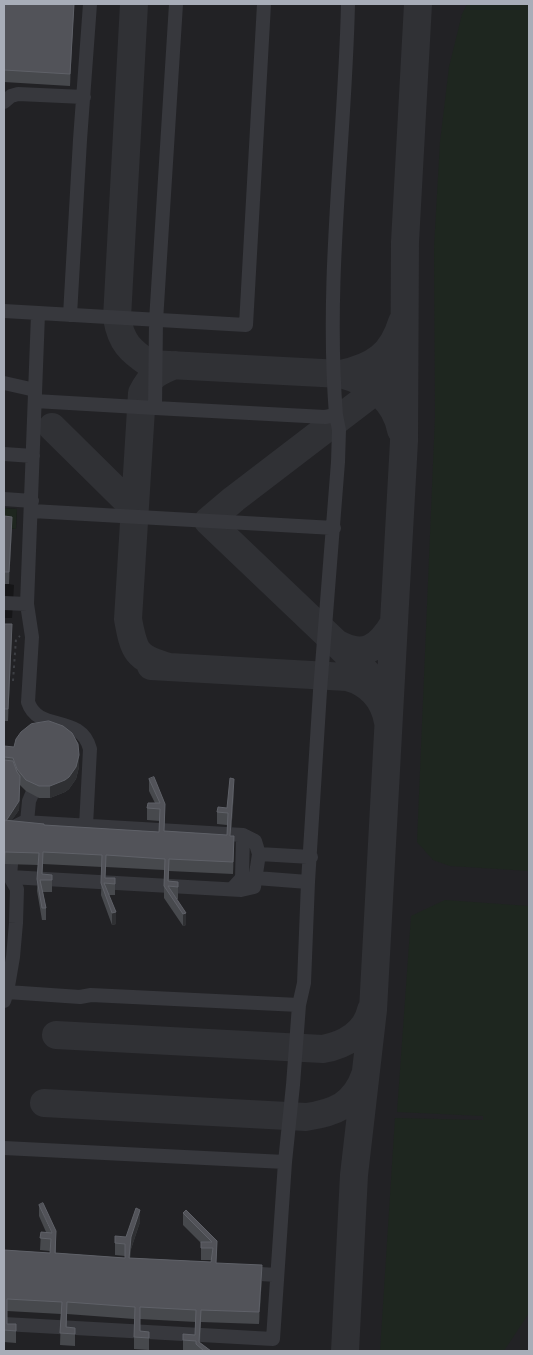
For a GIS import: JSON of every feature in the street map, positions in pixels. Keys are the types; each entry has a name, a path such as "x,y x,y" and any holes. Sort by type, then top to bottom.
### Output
{"lane":[{"path":"70,315 90,4"},
{"path":"155,408 156,321 176,4"},
{"path":"4,311 246,326 264,4"},
{"path":"4,1324 272,1345 285,1162 299,1005 304,983 308,882 320,691 339,452 334,374 333,294 348,4"},
{"path":"4,102 11,96 18,94 84,97"},
{"path":"38,314 27,604 32,638 28,702 30,708 39,717 81,732 88,740 90,750 86,826"},
{"path":"4,384 35,396 155,408 325,417 336,415"},
{"path":"4,454 33,456"},
{"path":"4,499 32,506 334,528"},
{"path":"4,602 27,604"},
{"path":"27,822 29,801 32,794"},
{"path":"12,834 14,827 27,822 243,835 255,841 258,854 254,887 241,890 10,871 17,889 13,957 6,997 80,997 91,995 299,1005"},
{"path":"232,888 242,878 243,835"},
{"path":"258,854 311,857"},
{"path":"256,878 308,882"},
{"path":"4,1148 285,1162"},
{"path":"226,1272 277,1275"}],"shaded area":[{"path":"4,4 529,4 529,1351 4,1351 4,618 12,618 14,585 9,584 12,529 16,529 17,509 4,508"},
{"path":"467,4 529,4 529,871 450,866 433,860 417,842 435,416 434,247 440,142 449,67 462,14"},
{"path":"4,508 17,509 16,529 4,528"},
{"path":"445,900 529,906 529,1313 504,1351 380,1351 395,1118 483,1120 483,1116 397,1112 411,916"}],"building":[{"path":"4,4 74,4 70,74 4,70"},
{"path":"4,516 12,517 9,572 4,572"},
{"path":"4,624 12,624 8,709 4,709"},
{"path":"49,721 63,726 72,733 78,744 79,755 76,767 69,777 50,786 39,786 26,780 17,769 13,758 4,757 4,746 14,747 16,739 21,732 31,724"},
{"path":"4,760 13,761 20,776 19,801 6,821 4,820"},
{"path":"154,777 165,804 164,831 227,835 228,813 217,812 218,807 227,808 230,778 234,779 230,836 234,836 233,862 169,859 168,881 178,882 178,887 168,886 186,913 183,914 164,886 165,859 106,855 105,878 115,878 115,884 104,883 116,912 112,913 101,883 102,855 43,852 42,874 52,875 52,880 40,880 46,908 42,908 37,879 39,853 5,852 4,877 4,820 44,825 159,832 160,809 147,808 148,803 160,803 149,779"},
{"path":"43,1203 56,1231 55,1253 125,1258 125,1244 115,1243 115,1236 126,1237 136,1208 140,1210 131,1237 129,1258 211,1262 213,1248 201,1248 201,1242 212,1242 183,1213 186,1210 217,1241 216,1263 262,1265 259,1312 201,1310 199,1342 211,1351 204,1351 196,1344 196,1341 183,1340 183,1334 195,1335 196,1310 140,1307 140,1331 149,1332 149,1338 134,1337 135,1307 67,1302 66,1327 75,1328 75,1334 60,1333 62,1302 7,1299 7,1324 16,1324 16,1331 4,1330 4,1250 50,1253 51,1239 40,1238 41,1232 52,1233 39,1205"}],"taxiway":[{"path":"134,4 117,318 124,340 137,355 150,364 341,374 352,377 371,387 387,400 398,419 401,430"},
{"path":"345,1351 354,1175 373,1010 404,441 405,242 418,4"},
{"path":"341,374 363,368 380,358 393,343 402,322"},
{"path":"169,667 143,657 138,652 132,639 128,619 142,393 148,382 155,375 175,365"},
{"path":"336,643 208,521 390,378"},
{"path":"52,427 129,503 136,517"},
{"path":"366,672 336,643 355,650 370,648 383,639 394,623"},
{"path":"151,666 347,677 363,683 375,693 383,706 388,722"},
{"path":"56,1035 323,1049 353,1037 364,1025 371,1010"},
{"path":"44,1103 306,1117 326,1113 342,1106 356,1094 365,1075"}]}
